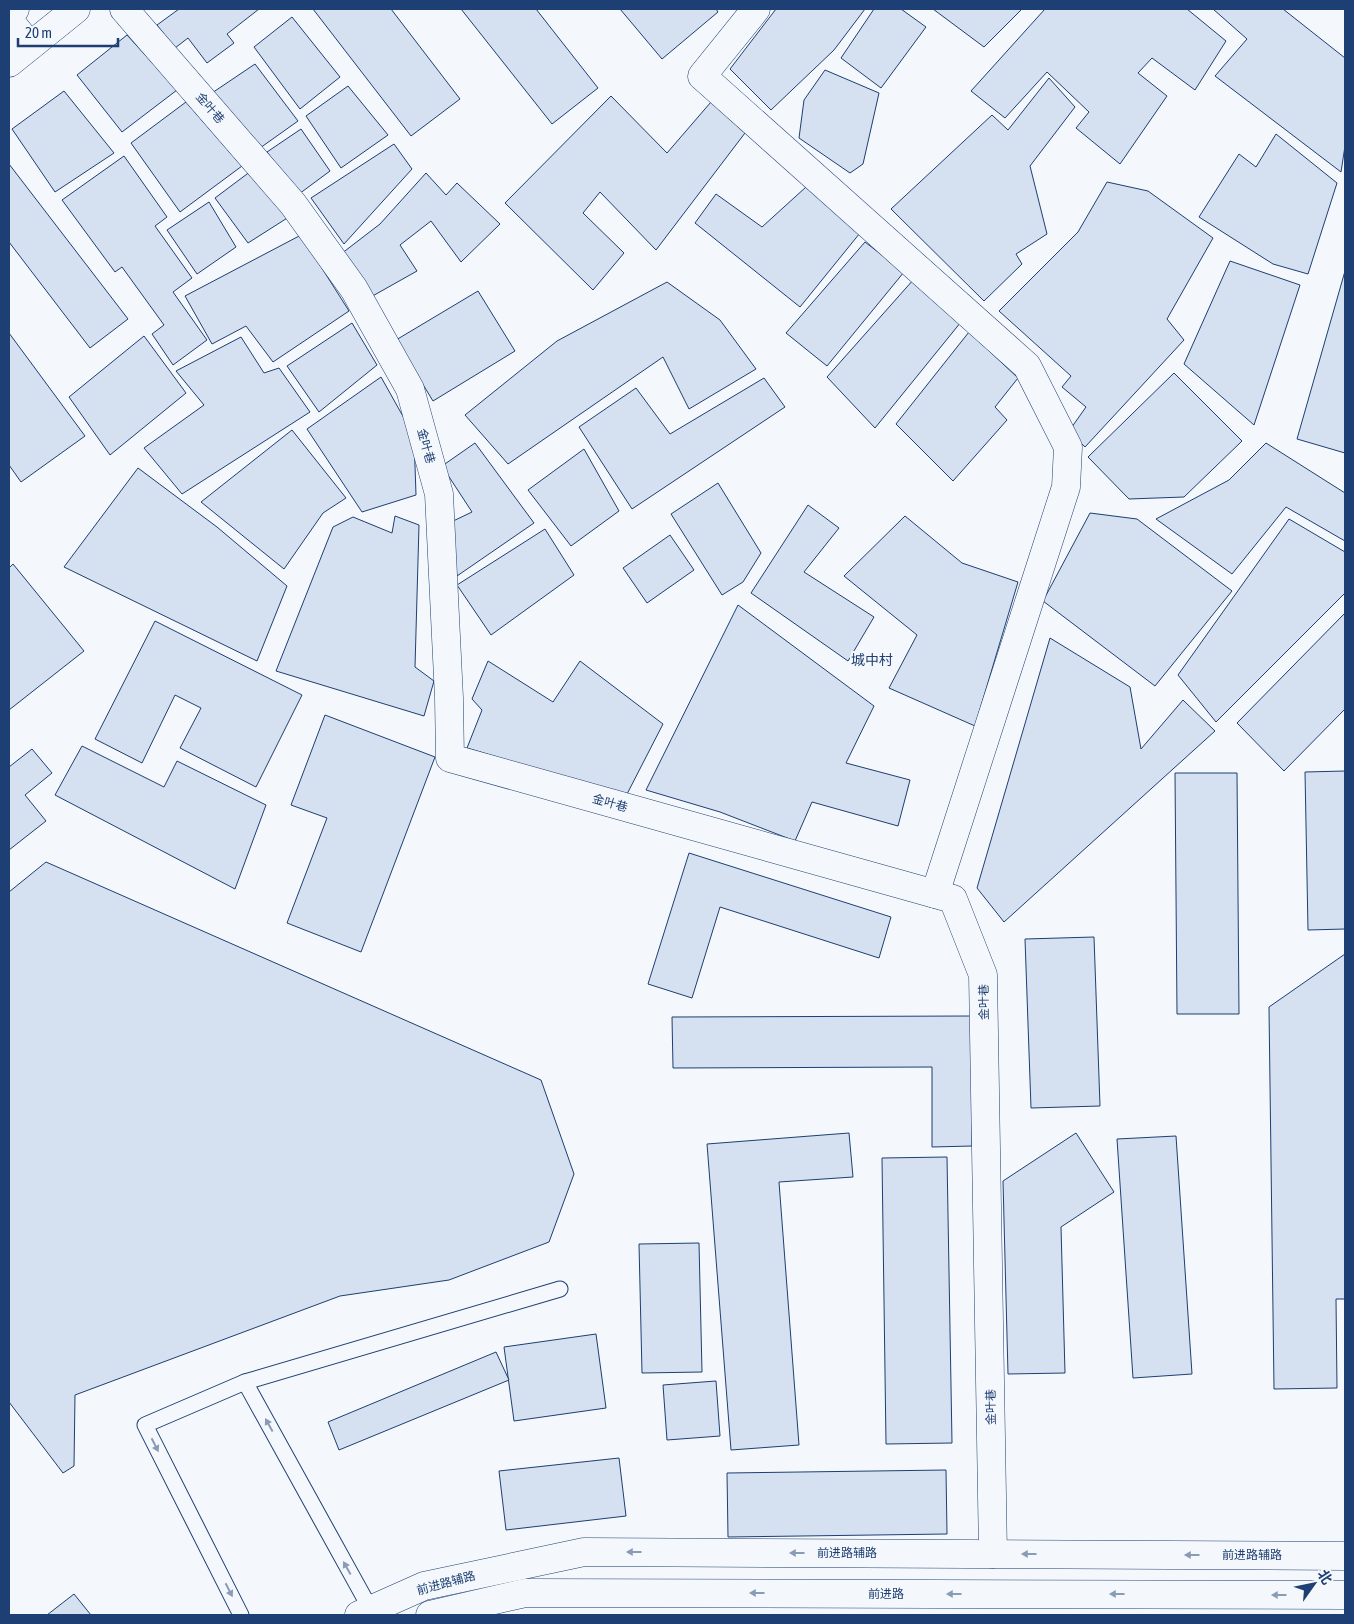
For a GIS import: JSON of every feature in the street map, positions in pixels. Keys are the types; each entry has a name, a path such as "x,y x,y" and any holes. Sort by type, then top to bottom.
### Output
{"street":[{"path":"9,14 15,9"},
{"path":"9,63 76,9"},
{"name":"金叶巷","path":"124,9 293,204 354,289 410,389 439,494 450,758 953,899 983,975 993,1554"},
{"path":"756,9 702,76 1027,366 1068,447 1066,487 935,894"},
{"path":"9,20 30,46"},
{"name":"前进路辅路","path":"365,1613 424,1586 584,1552 1345,1556"},
{"name":"前进路","path":"430,1615 525,1592 1345,1595"}],"lane":[{"path":"241,1615 145,1425 245,1382 560,1289"},
{"path":"245,1382 365,1613"}],"building":[{"path":"179,9 259,9 227,34 234,43 207,63 188,38 175,48 157,25"},
{"path":"313,9 391,9 460,99 411,136"},
{"path":"461,9 536,9 598,88 552,124"},
{"path":"620,9 716,9 718,12 662,59"},
{"path":"776,9 865,9 834,50 771,110 730,69"},
{"path":"874,9 901,9 926,27 881,88 841,58"},
{"path":"933,9 1022,9 984,47"},
{"path":"1045,9 1187,9 1226,41 1195,90 1152,58 1138,73 1167,96 1120,164 1076,128 1089,112 1047,72 1005,118 971,91"},
{"path":"1213,9 1283,9 1345,58 1345,146 1341,172 1215,76 1247,39"},
{"path":"292,17 340,77 300,109 254,47"},
{"path":"127,35 177,90 122,132 77,75"},
{"path":"255,64 298,121 260,148 209,95"},
{"path":"825,70 879,93 863,164 850,173 799,138 804,100"},
{"path":"1049,78 1075,107 1030,166 1047,234 1016,254 1022,264 984,301 891,209 992,115 1008,130"},
{"path":"348,86 388,135 341,168 306,116"},
{"path":"64,91 114,153 55,192 12,129"},
{"path":"611,96 667,153 711,102 745,133 656,250 600,192 583,213 624,253 593,290 505,203"},
{"path":"186,102 242,166 180,212 131,143"},
{"path":"301,129 330,171 299,194 267,152"},
{"path":"1276,134 1337,183 1308,274 1273,264 1199,217 1239,154 1256,167"},
{"path":"394,144 412,169 344,244 311,198"},
{"path":"124,156 167,217 155,226 192,278 173,292 207,340 173,365 152,334 164,325 122,267 115,272 62,200"},
{"path":"9,164 128,319 90,348 9,242"},
{"path":"251,171 292,215 248,243 215,198"},
{"path":"426,173 446,195 457,183 500,224 461,262 431,221 400,245 417,271 369,298 341,254 380,224"},
{"path":"1107,182 1148,191 1213,238 1167,319 1184,340 1085,447 1069,431 1086,407 1062,387 1071,376 999,311 1078,232"},
{"path":"806,187 860,233 800,307 695,223 716,194 762,227"},
{"path":"209,202 236,247 197,274 167,230"},
{"path":"301,235 349,311 273,362 246,326 212,344 185,296"},
{"path":"865,242 904,272 827,366 786,333"},
{"path":"1230,261 1300,285 1254,425 1184,364"},
{"path":"1345,271 1345,453 1297,439"},
{"path":"914,279 961,322 875,428 827,377"},
{"path":"667,282 720,320 756,369 689,409 663,357 508,464 465,415 557,341"},
{"path":"478,291 515,351 433,401 396,340"},
{"path":"352,323 377,365 319,412 287,366"},
{"path":"969,332 1018,378 995,407 1007,420 953,481 896,424"},
{"path":"9,333 85,436 21,482 9,465"},
{"path":"144,336 186,393 110,455 69,397"},
{"path":"241,337 264,373 279,368 310,412 182,494 144,448 204,405 176,371"},
{"path":"1174,373 1242,441 1184,497 1129,499 1088,457"},
{"path":"381,377 414,436 416,495 362,512 307,429"},
{"path":"764,378 785,407 632,509 579,427 636,388 670,434"},
{"path":"292,430 346,498 323,513 284,569 201,502"},
{"path":"475,443 534,523 457,576 449,523 472,512 442,466"},
{"path":"1266,443 1345,493 1345,541 1286,507 1232,574 1156,519 1229,480"},
{"path":"584,449 619,511 571,546 528,490"},
{"path":"138,468 217,527 287,586 257,661 64,567"},
{"path":"718,483 761,553 743,582 722,595 671,514"},
{"path":"808,505 839,528 804,572 874,617 848,661 751,593"},
{"path":"1090,513 1137,519 1232,591 1155,686 1043,601"},
{"path":"395,516 419,525 415,667 434,681 424,716 276,671 333,527 353,517 392,533"},
{"path":"905,516 962,563 1018,582 975,726 889,688 917,635 844,576"},
{"path":"1289,519 1345,552 1345,593 1216,722 1178,675"},
{"path":"545,529 574,575 491,635 457,585"},
{"path":"670,535 694,570 647,603 623,568"},
{"path":"13,564 84,651 9,710 9,568"},
{"path":"738,605 874,706 846,763 910,780 898,826 812,802 795,841 720,812 646,790"},
{"path":"1345,613 1345,709 1284,771 1237,723"},
{"path":"155,621 302,695 256,787 180,748 201,708 175,695 142,763 95,739"},
{"path":"1050,638 1130,687 1141,749 1183,700 1215,731 1004,922 977,888"},
{"path":"488,661 553,702 580,661 663,724 626,796 467,748 482,710 472,699"},
{"path":"325,715 435,757 361,952 287,923 327,818 291,805"},
{"path":"82,746 164,787 177,761 266,805 235,889 55,795"},
{"path":"32,749 52,773 25,795 46,821 9,850 9,767"},
{"path":"1345,771 1345,929 1308,930 1305,772"},
{"path":"1175,773 1237,773 1239,1014 1177,1014"},
{"path":"689,853 891,917 879,958 720,907 692,998 648,984"},
{"path":"46,862 541,1080 574,1174 549,1242 449,1280 340,1296 75,1395 74,1466 63,1473 9,1402 9,892"},
{"path":"1094,937 1100,1106 1031,1108 1025,939"},
{"path":"1345,954 1345,1299 1336,1299 1337,1388 1274,1389 1269,1007"},
{"path":"971,1016 972,1146 932,1147 932,1067 673,1068 672,1017"},
{"path":"849,1133 853,1177 779,1182 799,1445 731,1450 707,1144"},
{"path":"1076,1133 1114,1192 1061,1227 1065,1373 1008,1374 1003,1181"},
{"path":"1176,1136 1192,1374 1133,1378 1117,1139"},
{"path":"947,1157 952,1443 886,1444 882,1158"},
{"path":"699,1243 702,1372 642,1373 639,1244"},
{"path":"596,1334 606,1408 514,1421 504,1347"},
{"path":"496,1352 509,1380 339,1450 328,1422"},
{"path":"716,1381 720,1436 667,1440 663,1385"},
{"path":"619,1458 626,1516 506,1530 499,1471"},
{"path":"946,1470 947,1534 728,1537 727,1473"},
{"path":"74,1594 91,1615 47,1615"}],"district":[{"name":"城中村","path":"872,660"}]}
